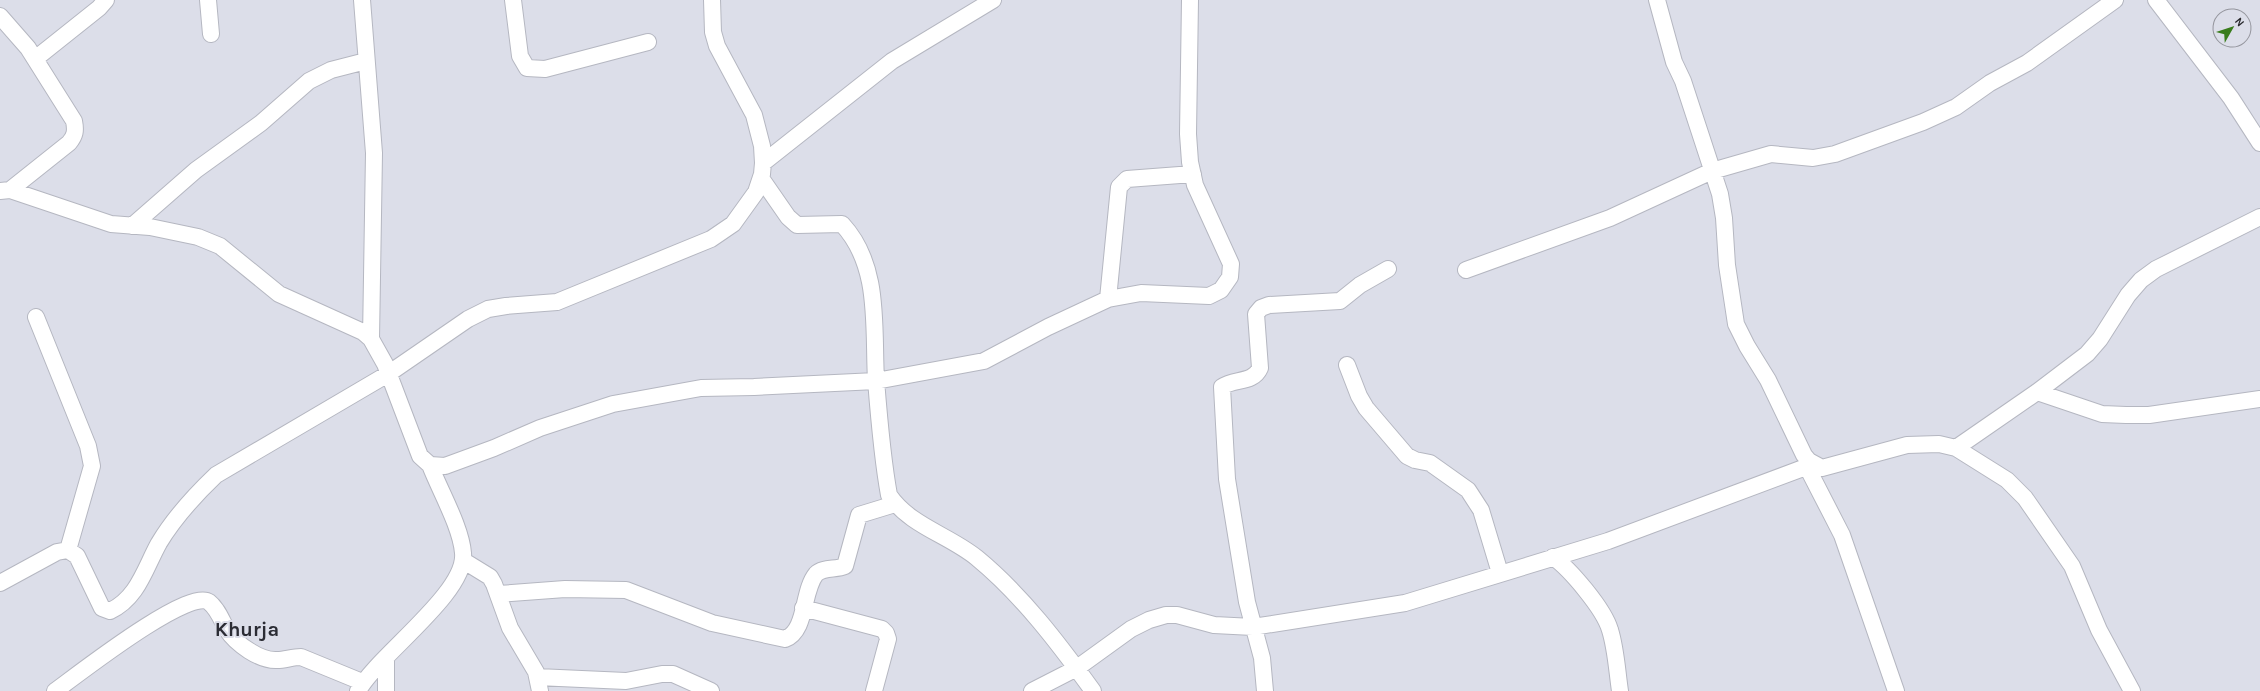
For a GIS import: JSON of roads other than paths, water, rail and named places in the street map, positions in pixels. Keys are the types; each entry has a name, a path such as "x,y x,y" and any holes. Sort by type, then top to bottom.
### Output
{"street":[{"path":"35,59 99,8 106,0"},
{"path":"208,0 211,34"},
{"path":"362,0 374,153 371,339"},
{"path":"513,0 520,56 527,68 546,69 648,42"},
{"path":"0,583 57,552 68,550 77,556 102,608 110,611 121,606 137,587 159,543 168,530 202,489 216,475 388,374 468,319 488,309 557,302 711,239 733,224 756,192 762,171 762,146 754,115 717,46 713,32 712,0"},
{"path":"762,171 892,61 992,0"},
{"path":"430,465 445,466 494,448 540,428 613,404 701,388 876,381 984,361 1048,327 1108,299 1140,293 1210,296 1221,290 1230,277 1231,264 1195,185 1188,134 1190,0"},
{"path":"1657,0 1674,62 1683,81 1698,134 1712,171 1724,218 1727,265 1736,324 1747,346 1768,380 1804,455 1811,466 1842,535 1896,691"},
{"path":"1466,270 1610,218 1712,171 1771,154 1813,158 1835,154 1923,122 1956,107 1990,83 2026,63 2115,0"},
{"path":"2156,0 2230,98 2260,143"},
{"path":"0,16 35,59 74,122 76,130 69,143 5,190"},
{"path":"132,226 196,170 261,123 309,81 331,70 366,61"},
{"path":"762,171 788,217 797,225 842,224 865,258 872,289 876,381 889,495 895,504 908,515 975,556 996,574 1076,668 1093,691"},
{"path":"1108,299 1119,187 1127,179 1193,174"},
{"path":"5,190 111,224 175,231 198,236 220,246 279,294 363,332 371,339 388,374 420,456 430,465 461,539 464,561 444,597 360,687 301,657 275,660 251,651 233,638 213,607 208,601 202,600 181,605 119,644 55,691"},
{"path":"1956,448 2037,392 2087,354 2100,339 2128,295 2141,280 2156,269 2260,217"},
{"path":"1265,691 1262,658 1247,602 1227,479 1222,388 1227,384 1252,378 1258,373 1260,368 1256,314 1261,308 1269,305 1340,301 1360,285 1388,269"},
{"path":"36,317 88,446 92,466 68,550"},
{"path":"1347,365 1359,396 1366,408 1407,456 1415,460 1430,462 1468,490 1481,510 1500,573"},
{"path":"2037,392 2102,414 2126,416 2148,415 2260,399"},
{"path":"1032,691 1076,668 1131,629 1149,620 1166,615 1177,615 1214,625 1253,627 1405,603 1608,540 1811,466 1822,468 1907,445 1939,444 1956,448 2007,480 2025,498 2050,532 2072,566 2099,630 2132,691"},
{"path":"499,594 565,589 626,590 712,623 778,639 791,636 796,632 812,581 817,574 822,570 838,569 845,566 859,515 895,504"},
{"path":"1553,557 1564,564 1604,617 1610,629 1620,691"},
{"path":"464,561 490,578 499,594 510,628 539,684 626,681 644,684 662,674 673,674 711,691"},
{"path":"803,608 882,629 886,633 888,639 874,691"},
{"path":"386,659 386,691"}],"district":[{"name":"Khurja","path":"247,629"}]}
